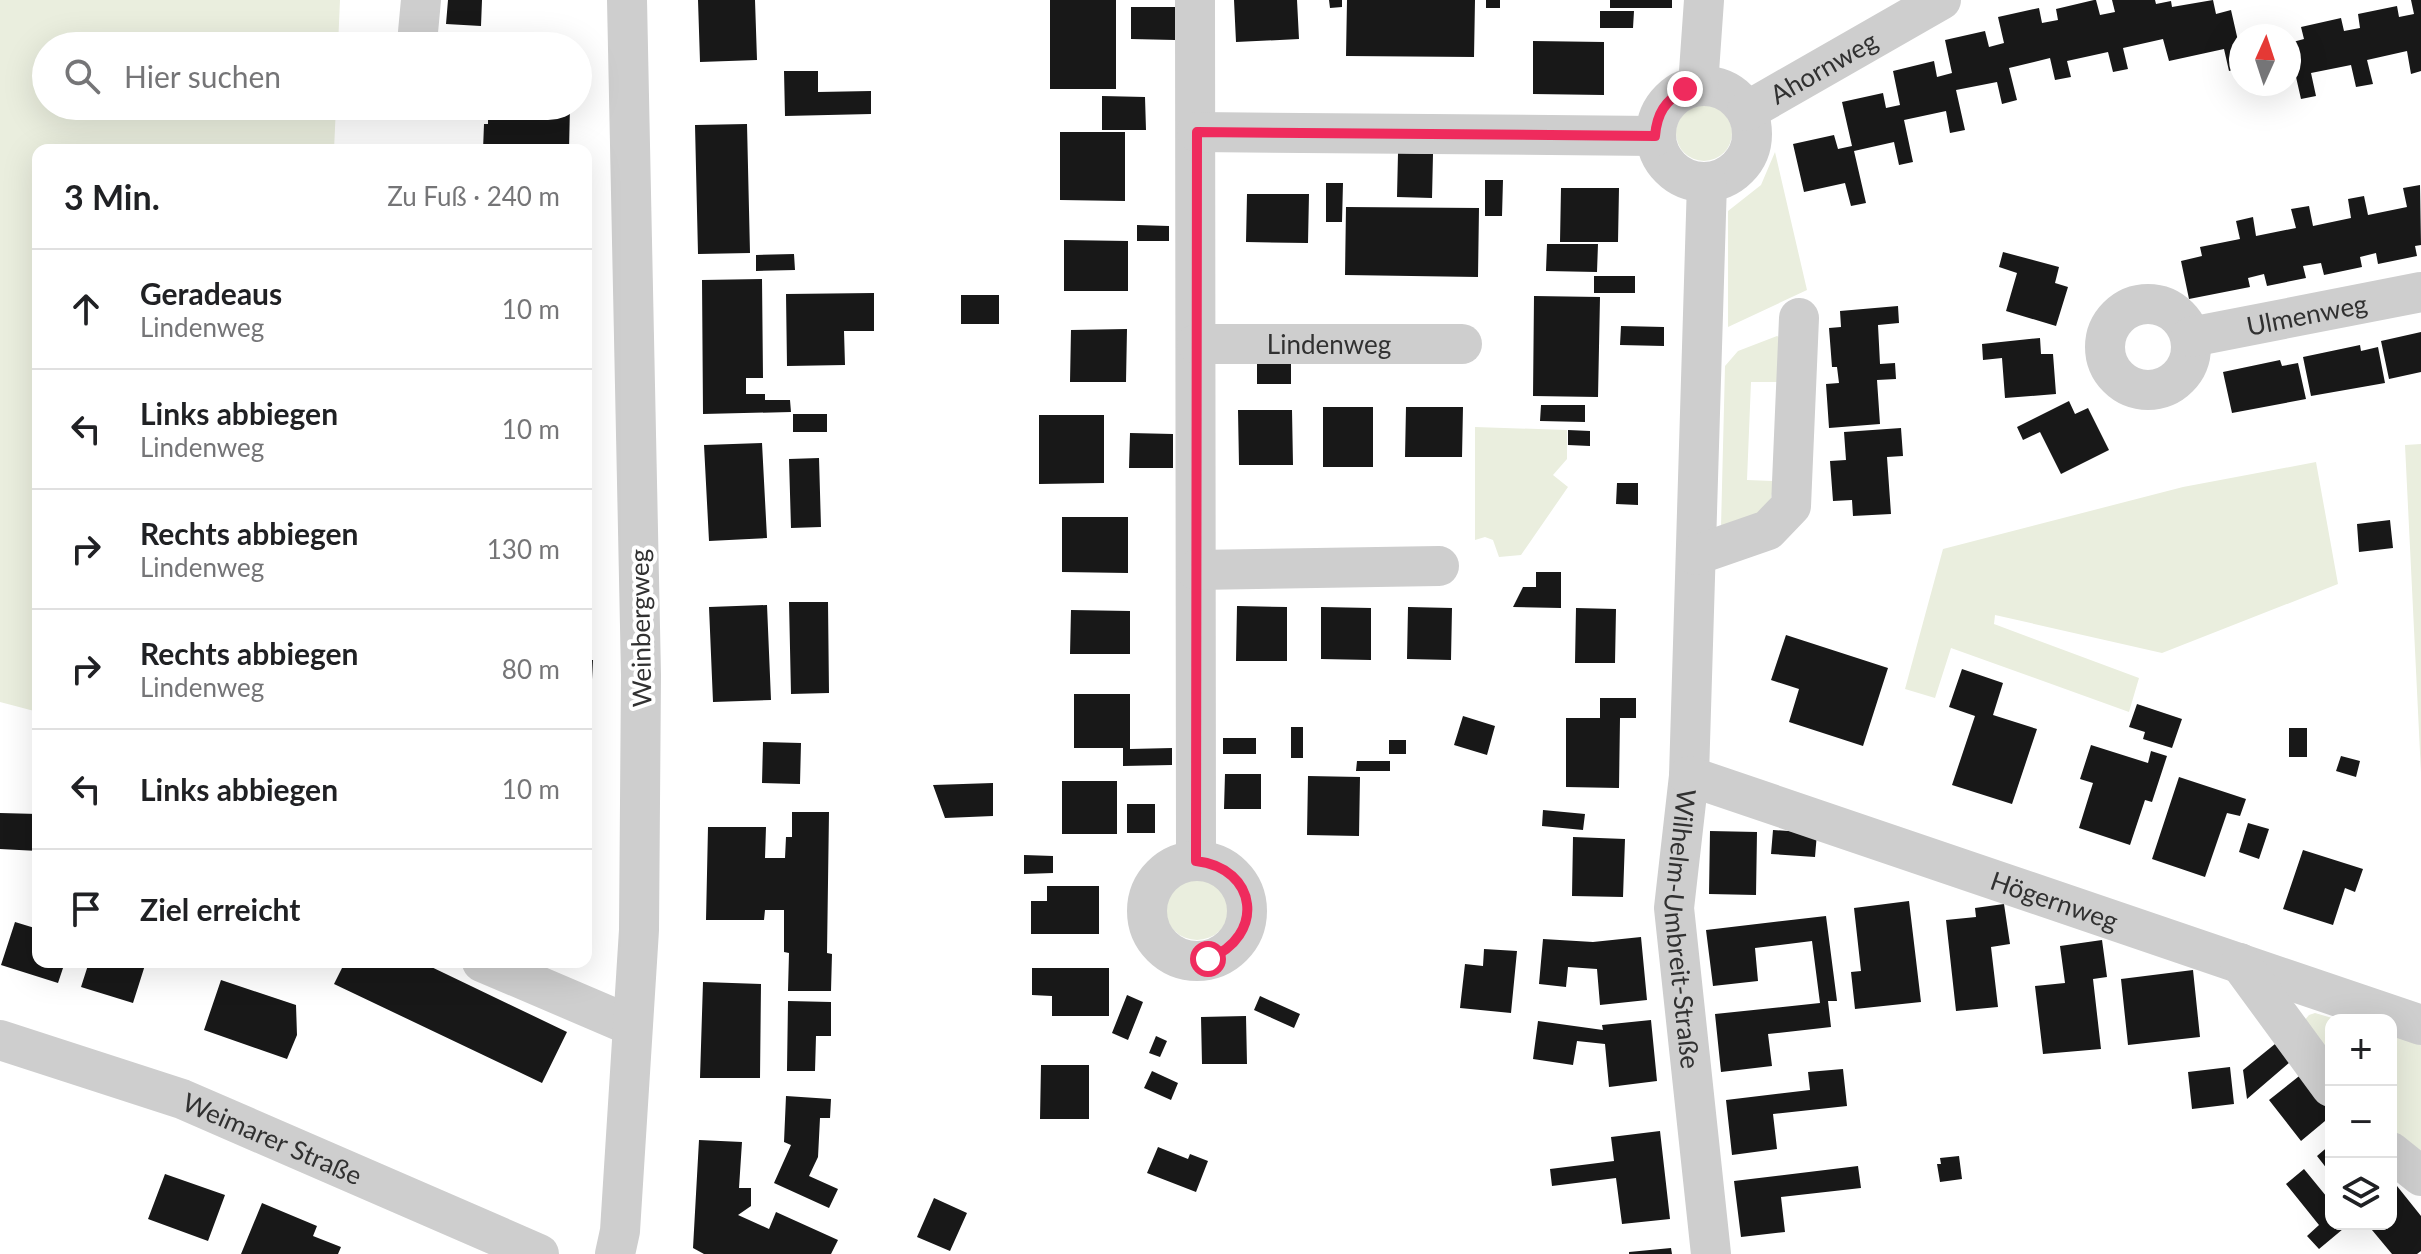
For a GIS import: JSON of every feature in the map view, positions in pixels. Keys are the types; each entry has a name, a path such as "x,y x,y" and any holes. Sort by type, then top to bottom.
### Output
{"street":[{"name":"Weinbergweg","path":"615,1254 620,1231 639,930 641,675 627,0"},
{"path":"1195,0 1196,861"},
{"path":"1698,86 1704,0"},
{"name":"Ahornweg","path":"1747,111 1939,0"},
{"path":"1698,86 1727,91 1747,111 1752,126 1746,158 1736,171 1722,179 1691,181 1666,164 1658,151 1655,136 1657,121 1662,108 1672,97 1698,86"},
{"path":"1197,132 1655,136"},
{"name":"Wilhelm-Umbreit-Straße","path":"1707,182 1689,776 1674,908 1711,1254"},
{"name":"Ulmenweg","path":"2191,337 2421,292"},
{"path":"1696,555 1768,530 1791,506 1799,318"},
{"name":"Lindenweg","path":"1197,344 1462,344"},
{"path":"1196,570 1439,566"},
{"name":"Högernweg","path":"1689,776 2421,1025"},
{"path":"2240,963 2330,1086"},
{"path":"496,968 632,1026"},
{"name":"Weimarer Straße","path":"0,1040 182,1099 539,1254"},
{"path":"2397,1157 2421,1176"}],"green space":[{"path":"0,0 340,0 339,32 32,32 32,120 335,120 334,144 32,144 32,710 0,702"},
{"path":"1704,105 1724,113 1732,133 1724,153 1704,161 1684,153 1676,133 1684,113"},
{"path":"1775,152 1807,290 1728,327 1728,211 1761,185"},
{"path":"1777,336 1781,338 1778,382 1751,382 1747,480 1773,481 1772,493 1765,510 1759,514 1721,527 1725,366 1738,351"},
{"path":"1475,427 1567,430 1567,459 1553,475 1568,487 1521,555 1499,557 1493,540 1485,537 1475,540"},
{"path":"2421,444 2421,773 2405,445"},
{"path":"2316,462 2338,584 2162,653 1995,615 1994,624 2139,678 2129,712 1951,648 1935,698 1905,689 1943,549 2183,487"},
{"path":"1197,876 1220,885 1229,908 1220,931 1197,940 1174,931 1165,908 1174,885"},
{"path":"2309,1015 2325,1016 2325,1054 2304,1021"},
{"path":"2397,1037 2421,1045 2421,1163 2397,1144"}],"building":[{"path":"448,0 482,0 481,26 446,24"},
{"path":"698,0 755,0 757,60 700,62"},
{"path":"1050,0 1116,0 1116,89 1050,89"},
{"path":"1234,0 1297,0 1299,39 1236,42"},
{"path":"1329,0 1342,0 1342,7 1330,8"},
{"path":"1347,0 1475,0 1474,57 1346,56"},
{"path":"1486,0 1500,0 1500,8 1486,8"},
{"path":"1610,0 1672,0 1672,8 1610,8"},
{"path":"2096,0 2100,15 2115,12 2112,0 2155,0 2156,4 2171,1 2172,7 2213,0 2216,14 2231,10 2234,24 2229,24 2229,71 2224,49 2169,61 2163,39 2123,48 2128,69 2113,72 2108,52 2067,61 2071,77 2055,80 2050,58 2009,68 2017,100 2002,104 1997,82 1956,90 1965,130 1950,133 1946,111 1904,120 1913,162 1899,165 1894,142 1854,151 1866,203 1851,206 1845,183 1804,192 1793,144 1834,135 1838,149 1852,146 1842,102 1883,93 1886,108 1900,105 1893,71 1934,61 1937,77 1952,73 1945,40 1985,31 1989,47 2004,43 1998,17 2039,8 2042,23 2058,20 2056,9"},
{"path":"2411,0 2421,0 2421,71 2411,74 2407,51 2367,60 2373,84 2356,87 2351,65 2311,73 2316,96 2301,99 2301,40 2304,39 2301,27 2341,18 2344,31 2360,28 2358,14 2397,6 2399,17 2414,14"},
{"path":"1131,7 1175,7 1175,40 1131,39"},
{"path":"1600,11 1634,11 1633,28 1600,28"},
{"path":"1533,41 1604,42 1604,95 1533,94"},
{"path":"784,71 818,71 818,92 871,91 871,114 785,116"},
{"path":"1102,96 1145,97 1146,130 1102,130"},
{"path":"488,120 570,120 569,144 483,144 484,124 488,124"},
{"path":"747,124 750,253 698,254 695,125"},
{"path":"1060,132 1125,132 1125,201 1060,200"},
{"path":"1398,153 1433,154 1432,198 1397,197"},
{"path":"1485,180 1503,180 1502,216 1485,216"},
{"path":"1326,183 1343,183 1342,222 1326,222"},
{"path":"2420,185 2421,245 2415,246 2417,256 2378,264 2376,253 2360,257 2362,267 2324,275 2321,263 2303,266 2306,278 2267,286 2264,274 2248,278 2250,287 2189,299 2181,261 2202,256 2200,247 2240,239 2236,221 2253,217 2256,236 2296,228 2291,209 2309,206 2313,226 2351,218 2348,199 2364,196 2368,215 2407,207 2403,188"},
{"path":"1561,188 1619,188 1618,242 1560,242"},
{"path":"1247,194 1309,194 1308,243 1246,242"},
{"path":"1346,207 1479,208 1478,277 1345,275"},
{"path":"1137,225 1169,226 1169,241 1137,241"},
{"path":"1064,240 1128,241 1128,291 1064,291"},
{"path":"1547,244 1598,244 1597,272 1546,271"},
{"path":"2003,252 2059,267 2055,283 2068,287 2056,326 2006,311 2017,273 1999,267"},
{"path":"794,254 795,270 756,271 756,255"},
{"path":"1594,276 1635,276 1635,293 1594,293"},
{"path":"762,279 763,378 746,378 746,394 765,394 765,400 790,400 791,412 703,414 702,280"},
{"path":"874,293 874,331 844,331 845,365 787,366 786,294"},
{"path":"961,295 999,295 999,324 961,324"},
{"path":"1534,296 1600,297 1598,397 1533,396"},
{"path":"1898,306 1899,323 1878,325 1880,364 1895,363 1896,379 1877,380 1880,424 1829,428 1826,384 1839,383 1837,367 1832,367 1829,328 1841,327 1840,311"},
{"path":"1621,326 1664,327 1664,346 1620,345"},
{"path":"1127,329 1126,382 1070,382 1071,330"},
{"path":"2421,332 2421,372 2389,379 2381,341"},
{"path":"2040,338 2041,354 2053,354 2056,394 2005,398 2002,358 1983,360 1982,344"},
{"path":"2360,345 2361,351 2378,347 2385,383 2311,396 2303,357"},
{"path":"1257,358 1291,358 1291,384 1257,384"},
{"path":"2280,360 2282,366 2298,363 2306,399 2232,413 2223,372"},
{"path":"2069,401 2075,414 2088,408 2109,450 2061,474 2040,432 2023,440 2017,427"},
{"path":"1541,405 1585,405 1585,422 1540,421"},
{"path":"1323,407 1373,407 1373,467 1323,467"},
{"path":"1406,407 1463,407 1462,457 1405,457"},
{"path":"1238,410 1292,410 1293,465 1239,465"},
{"path":"793,414 827,414 827,432 793,432"},
{"path":"1039,415 1104,415 1104,483 1039,484"},
{"path":"1901,428 1903,456 1887,457 1891,514 1853,516 1852,500 1833,501 1830,461 1846,460 1844,432"},
{"path":"1568,430 1590,431 1590,446 1568,445"},
{"path":"1130,433 1173,434 1173,468 1129,468"},
{"path":"762,443 767,538 709,541 704,445"},
{"path":"819,458 821,527 791,528 789,459"},
{"path":"1617,483 1638,483 1638,505 1616,504"},
{"path":"1062,517 1128,517 1128,573 1062,572"},
{"path":"2390,520 2393,548 2359,552 2357,524"},
{"path":"1536,572 1561,572 1561,608 1513,607 1523,587 1536,587"},
{"path":"789,602 828,602 829,693 791,694"},
{"path":"767,605 771,700 713,702 709,607"},
{"path":"1237,606 1287,607 1287,661 1236,661"},
{"path":"1321,607 1371,608 1371,660 1321,659"},
{"path":"1408,607 1452,608 1451,660 1407,659"},
{"path":"1576,608 1616,609 1615,663 1575,663"},
{"path":"1071,610 1130,611 1130,654 1070,654"},
{"path":"1786,635 1888,668 1863,746 1789,722 1799,689 1771,680"},
{"path":"1962,669 2003,683 1993,715 2037,729 2012,804 1952,785 1975,716 1949,707"},
{"path":"1074,694 1130,694 1130,749 1172,748 1172,765 1123,766 1123,748 1074,748"},
{"path":"1600,698 1636,698 1636,718 1620,718 1619,788 1566,787 1566,718 1600,718"},
{"path":"2137,704 2182,719 2172,748 2143,739 2145,732 2129,727"},
{"path":"1463,716 1495,726 1487,755 1454,745"},
{"path":"1291,727 1303,727 1303,758 1291,758"},
{"path":"2289,728 2307,728 2307,757 2289,757"},
{"path":"1223,738 1256,738 1256,754 1223,754"},
{"path":"1389,740 1406,740 1406,754 1389,754"},
{"path":"763,742 801,743 800,784 762,783"},
{"path":"2091,745 2148,763 2151,751 2167,756 2152,802 2145,800 2130,845 2079,828 2093,783 2080,779"},
{"path":"2341,756 2360,761 2356,777 2336,771"},
{"path":"1357,761 1390,761 1390,771 1356,771"},
{"path":"1225,774 1261,774 1261,809 1224,809"},
{"path":"1308,776 1360,777 1359,836 1307,835"},
{"path":"2179,777 2246,799 2240,816 2227,813 2205,877 2152,859"},
{"path":"1062,781 1117,781 1117,834 1062,834"},
{"path":"993,783 993,816 945,818 933,785"},
{"path":"1127,804 1155,804 1155,833 1127,833"},
{"path":"1543,810 1585,814 1583,830 1542,826"},
{"path":"792,812 829,812 827,953 832,954 831,991 788,991 789,953 784,952 784,910 765,910 764,920 706,920 708,827 766,827 765,858 785,858 786,837 792,837"},
{"path":"0,813 32,814 32,851 0,849"},
{"path":"2248,823 2269,829 2259,859 2239,852"},
{"path":"1773,830 1817,833 1815,857 1771,854"},
{"path":"1710,831 1757,832 1756,895 1709,894"},
{"path":"1573,837 1625,839 1623,897 1572,896"},
{"path":"2303,850 2363,869 2355,892 2345,888 2333,925 2283,909"},
{"path":"1024,855 1053,856 1053,873 1024,874"},
{"path":"1047,886 1099,886 1099,934 1031,934 1031,901 1047,901"},
{"path":"1909,901 1921,1002 1855,1009 1851,972 1861,971 1854,908"},
{"path":"2004,904 2010,944 1991,947 1998,1007 1956,1011 1946,920 1976,917 1975,908"},
{"path":"1826,916 1837,1001 1828,1001 1831,1027 1768,1034 1772,1066 1721,1072 1715,1014 1820,1003 1812,941 1755,948 1758,981 1713,986 1706,930"},
{"path":"15,922 32,927 32,968 63,968 58,983 1,965"},
{"path":"1641,937 1647,1000 1600,1005 1597,969 1568,967 1566,987 1539,984 1543,939 1593,942"},
{"path":"2102,940 2107,977 2093,979 2101,1049 2043,1054 2035,986 2065,983 2060,946"},
{"path":"1484,949 1517,951 1511,1013 1460,1008 1465,964 1483,966"},
{"path":"87,968 144,968 133,1003 81,987"},
{"path":"342,968 434,968 567,1032 542,1083 334,984"},
{"path":"1032,968 1109,968 1109,1016 1052,1016 1052,996 1032,995"},
{"path":"2193,970 2200,1037 2128,1045 2121,979"},
{"path":"221,980 296,1005 297,1035 287,1059 204,1030"},
{"path":"703,982 761,984 760,1078 700,1078"},
{"path":"1127,995 1143,1002 1128,1040 1112,1033"},
{"path":"1260,996 1300,1014 1294,1028 1254,1010"},
{"path":"788,1001 831,1002 831,1036 816,1036 815,1071 787,1071"},
{"path":"1246,1016 1247,1064 1202,1064 1201,1017"},
{"path":"1651,1020 1657,1081 1609,1087 1605,1044 1577,1041 1573,1065 1533,1059 1538,1021 1603,1030 1602,1025"},
{"path":"1156,1036 1167,1041 1160,1057 1149,1053"},
{"path":"2275,1044 2290,1062 2247,1099 2243,1070"},
{"path":"1041,1065 1089,1065 1089,1119 1040,1119"},
{"path":"2230,1067 2234,1104 2192,1109 2188,1072"},
{"path":"1843,1069 1847,1106 1773,1114 1777,1149 1732,1155 1726,1100 1810,1090 1808,1072"},
{"path":"1152,1071 1178,1083 1171,1100 1144,1088"},
{"path":"2303,1073 2325,1100 2325,1121 2301,1141 2269,1100"},
{"path":"786,1096 831,1099 830,1118 820,1118 818,1157 809,1176 838,1189 829,1208 774,1183 791,1145 784,1142"},
{"path":"1660,1131 1670,1219 1622,1224 1616,1178 1552,1186 1550,1169 1614,1161 1611,1137"},
{"path":"699,1140 742,1142 739,1188 751,1188 751,1206 738,1215 769,1229 776,1212 838,1240 831,1254 704,1254 693,1248"},
{"path":"1158,1147 1188,1159 1190,1154 1208,1161 1196,1192 1147,1173"},
{"path":"2325,1149 2325,1166 2317,1156"},
{"path":"1959,1156 1962,1179 1940,1182 1937,1164 1941,1164 1940,1158"},
{"path":"1858,1166 1861,1188 1781,1197 1785,1232 1741,1237 1734,1181"},
{"path":"2304,1169 2325,1195 2325,1230 2342,1230 2319,1249 2307,1236 2319,1225 2286,1184"},
{"path":"165,1174 225,1195 208,1241 148,1219"},
{"path":"2397,1186 2421,1216 2421,1251 2417,1254 2392,1254 2372,1230 2397,1230"},
{"path":"934,1198 967,1213 950,1251 917,1237"},
{"path":"262,1203 317,1226 313,1236 341,1247 338,1254 241,1254"},
{"path":"1671,1248 1672,1254 1629,1254 1629,1252"}],"route":[{"path":"1208,959 1224,953 1236,942 1245,928 1248,912 1245,896 1227,870 1212,863 1196,861 1197,132 1655,136 1662,108 1685,89"}]}
